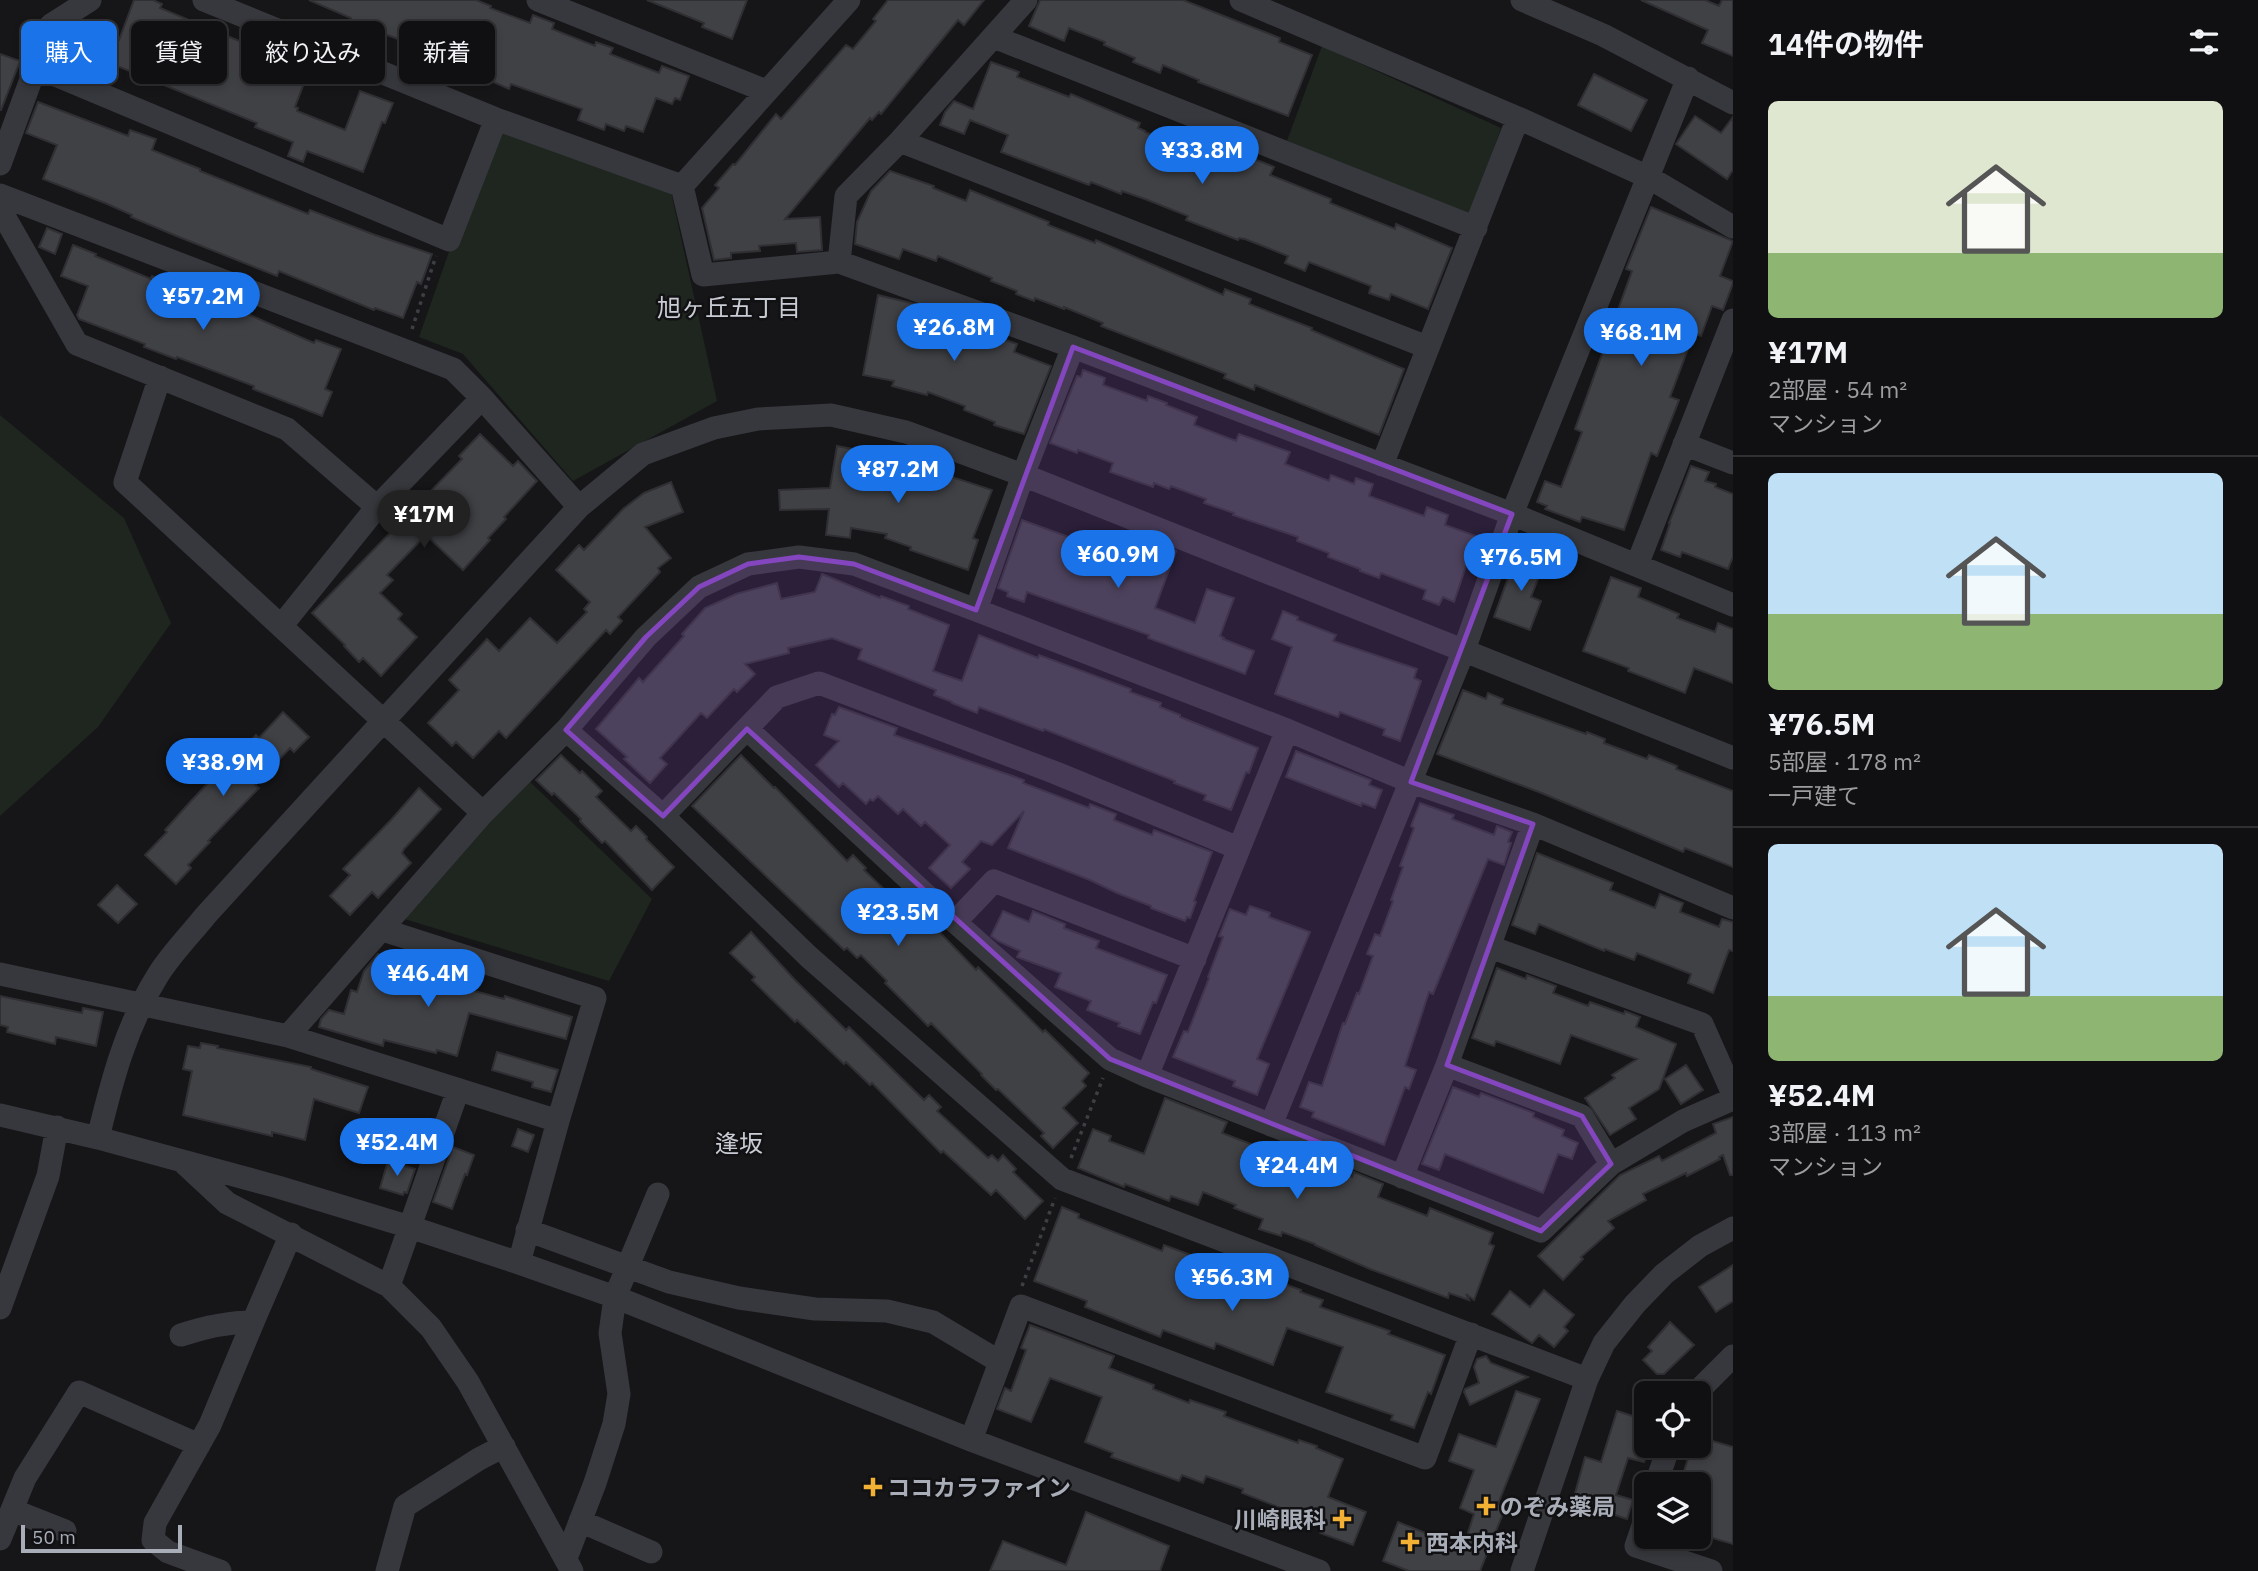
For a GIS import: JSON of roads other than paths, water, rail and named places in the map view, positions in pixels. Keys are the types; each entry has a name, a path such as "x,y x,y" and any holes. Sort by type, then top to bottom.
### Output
{"street":[{"path":"57,21 90,0"},
{"path":"204,0 496,119 682,186"},
{"path":"538,0 766,91"},
{"path":"682,186 849,0"},
{"path":"839,262 846,196 900,141 1026,0"},
{"path":"1241,0 1518,118 1648,177 1733,228"},
{"path":"1522,0 1604,36 1733,103"},
{"path":"994,37 1476,228"},
{"path":"1270,1125 1464,650 1512,514 1688,78"},
{"path":"0,164 9,109 25,84"},
{"path":"77,84 449,240 496,119"},
{"path":"1382,465 1518,118"},
{"path":"900,141 1427,347"},
{"path":"682,186 703,275 839,262 1073,347 1512,514 1733,605"},
{"path":"0,195 453,369 579,508"},
{"path":"0,209 77,344 287,429 377,507"},
{"path":"1637,565 1733,320"},
{"path":"976,610 1023,475 1073,347"},
{"path":"160,377 125,482 483,813"},
{"path":"282,625 377,507 482,398"},
{"path":"98,1138 118,1059 141,1004 159,973 206,915 579,508 643,454 714,428 758,419 831,415 906,432 1023,475 1733,758"},
{"path":"1684,444 1733,463"},
{"path":"288,1036 483,813 566,730 646,638 699,587 748,564 799,557 854,564 1287,730 1411,782 1533,824 1733,908"},
{"path":"663,816 777,697 819,684 1056,773 1238,848"},
{"path":"747,729 955,922 1110,1059 1541,1231 1611,1164 1683,1121 1733,1096 1702,1024 1490,947"},
{"path":"566,730 663,816 809,957 1062,1179 1587,1379"},
{"path":"1147,1076 1287,730"},
{"path":"1402,1177 1447,1065 1533,824"},
{"path":"955,922 994,880 1195,959"},
{"path":"383,930 595,998 519,1263"},
{"path":"0,974 288,1036 558,1121"},
{"path":"1447,1065 1582,1116 1611,1164"},
{"path":"389,1286 458,1090"},
{"path":"0,1115 57,1127 278,1187 519,1263 615,1297 971,1440 1319,1571"},
{"path":"0,1308 48,1176 57,1127"},
{"path":"181,1161 227,1203 389,1286 432,1328 468,1382 569,1565"},
{"path":"569,1565 580,1521 614,1424 619,1394 610,1333 615,1297 658,1194"},
{"path":"1522,1571 1587,1379 1604,1343 1635,1304 1664,1274 1700,1247 1733,1228"},
{"path":"527,1230 669,1282 739,1298 815,1309 887,1311 933,1322 1000,1362"},
{"path":"220,1571 168,1552 153,1540 155,1523 210,1425 291,1234"},
{"path":"971,1440 1021,1307 1425,1458 1471,1334"},
{"path":"181,1335 211,1325 253,1322"},
{"path":"1708,1381 1733,1356"},
{"path":"0,1539 25,1478 79,1392 199,1445"},
{"path":"387,1571 405,1506 504,1446"},
{"path":"12,1510 65,1531"},
{"path":"580,1521 651,1552"},
{"path":"1645,1549 1711,1571"}],"place":[{"name":"ココカラファイン","path":"873,1487"},
{"name":"のぞみ薬局","path":"1486,1506"},
{"name":"川崎眼科","path":"1342,1519"},
{"name":"西本内科","path":"1410,1542"}],"district":[{"name":"旭ヶ丘五丁目","path":"729,307"},
{"name":"逢坂","path":"739,1143"}]}
